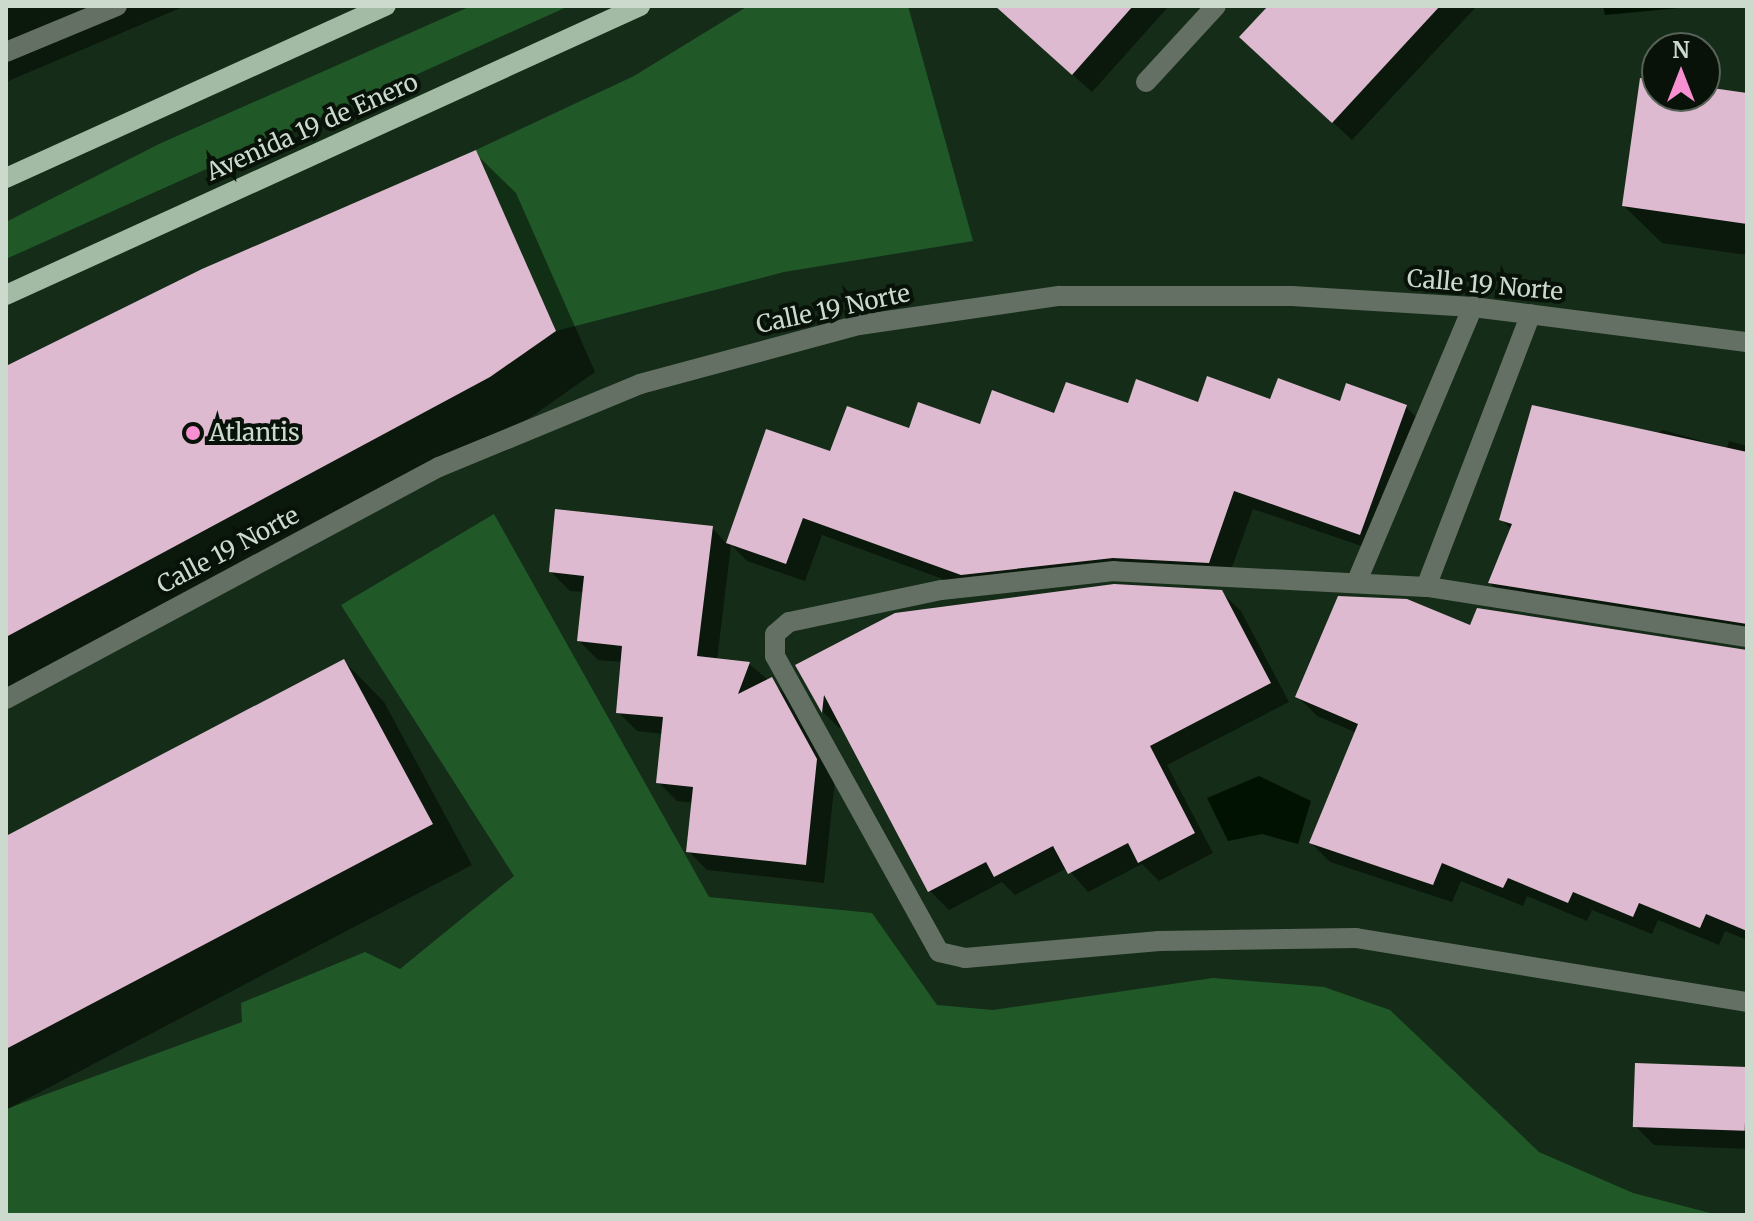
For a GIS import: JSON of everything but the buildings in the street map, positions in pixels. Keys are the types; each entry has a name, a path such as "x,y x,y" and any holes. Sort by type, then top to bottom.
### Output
{"main road":[{"path":"6,178 386,6"},
{"name":"Avenida 19 de Enero","path":"6,295 640,6"}],"street":[{"path":"6,52 117,6"},
{"path":"1146,82 1216,6"},
{"name":"Calle 19 Norte","path":"6,699 439,467 640,384 830,332 1059,296 1292,296 1473,307 1747,342"},
{"path":"1357,581 1473,307"},
{"path":"1426,587 1531,314"},
{"path":"1747,637 1426,587 1357,581 1114,571 941,590 789,622 775,634 775,656 939,952 965,958 1159,941 1356,938 1747,1002"}],"green space":[{"path":"471,6 569,6 6,259 6,222 159,144"},
{"path":"748,6 908,6 973,241 784,272 556,331 476,150 634,76"},
{"path":"494,514 709,897 872,913 937,1005 993,1010 1213,978 1324,987 1390,1010 1539,1152 1633,1193 1718,1215 6,1215 6,1109 242,1022 241,1003 365,952 400,969 514,876 341,605"}],"shaded area":[{"path":"1603,6 1700,6 1605,15"},
{"path":"1259,776 1311,801 1298,844 1262,834 1228,841 1207,798"}],"place":[{"name":"Atlantis","path":"193,433"}]}
